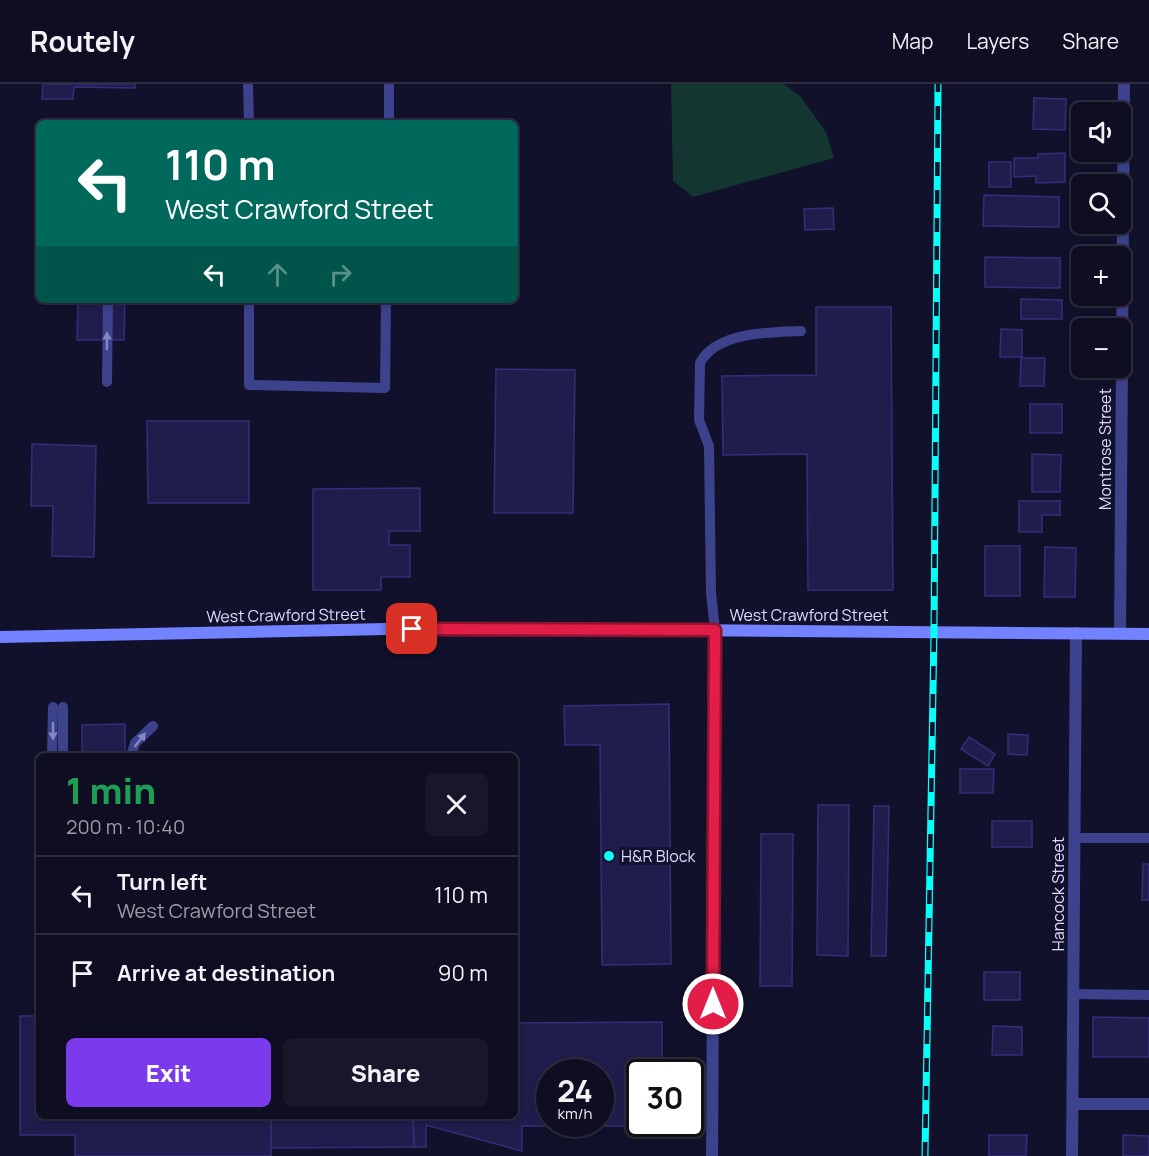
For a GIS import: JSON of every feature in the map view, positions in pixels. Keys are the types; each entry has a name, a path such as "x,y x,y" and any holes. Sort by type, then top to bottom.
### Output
{"main road":[{"name":"West Crawford Street","path":"0,637 435,628 1149,634"}],"street":[{"name":"Montrose Street","path":"1120,633 1124,84"},
{"path":"712,1156 715,630"},
{"name":"Hancock Street","path":"1072,1156 1076,633"},
{"path":"1072,1104 1149,1104"}],"lane":[{"path":"248,84 249,120"},
{"path":"389,84 389,120"},
{"path":"107,382 108,303"},
{"path":"249,303 249,385 385,388 386,303"},
{"path":"715,630 711,593 709,446 699,420 700,363 704,356 717,346 735,339 758,332 801,331"},
{"path":"52,753 58,707 63,753"},
{"path":"132,753 135,743 153,726"},
{"path":"1075,838 1149,838"},
{"path":"1073,994 1149,995"}],"green space":[{"path":"671,84 784,84 800,96 826,132 834,158 693,197 673,181"}],"building":[{"path":"43,84 135,84 135,88 74,87 73,99 42,99"},
{"path":"1034,98 1066,99 1065,130 1033,129"},
{"path":"1065,153 1065,182 1036,183 1036,176 1014,177 1014,158 1038,158 1038,154"},
{"path":"989,162 1011,162 1011,187 989,187"},
{"path":"984,195 1059,197 1059,227 983,226"},
{"path":"833,208 834,229 805,230 804,209"},
{"path":"985,257 1060,258 1060,288 985,287"},
{"path":"1021,299 1062,300 1062,319 1021,319"},
{"path":"78,303 125,303 124,340 77,340"},
{"path":"816,307 891,307 893,590 808,590 807,454 723,455 722,376 816,375"},
{"path":"1001,329 1022,330 1022,357 1000,357"},
{"path":"1021,358 1045,358 1044,386 1020,386"},
{"path":"496,369 575,370 573,513 494,513"},
{"path":"1030,404 1062,404 1062,433 1030,433"},
{"path":"147,421 249,421 249,503 148,503"},
{"path":"32,444 96,446 94,557 52,556 53,506 31,506"},
{"path":"1032,454 1061,455 1060,492 1032,492"},
{"path":"420,488 420,531 389,531 389,545 410,545 410,577 381,577 381,590 313,590 313,489"},
{"path":"1019,501 1060,501 1060,515 1042,515 1042,532 1019,532"},
{"path":"985,546 1020,546 1020,596 985,596"},
{"path":"1045,547 1076,548 1075,597 1044,597"},
{"path":"669,704 671,964 602,965 600,745 565,745 564,706"},
{"path":"125,724 125,753 82,753 82,725"},
{"path":"1008,734 1028,735 1027,755 1008,754"},
{"path":"969,737 995,754 988,766 961,749"},
{"path":"960,769 994,769 993,793 960,793"},
{"path":"818,805 849,805 848,956 817,955"},
{"path":"874,806 889,806 886,956 871,956"},
{"path":"992,821 1032,821 1032,847 992,847"},
{"path":"761,834 793,834 792,986 760,986"},
{"path":"1143,864 1149,864 1149,900 1142,900"},
{"path":"984,972 1020,972 1020,1000 984,1000"},
{"path":"20,1016 36,1016 36,1119 271,1119 271,1156 75,1156 75,1135 20,1135"},
{"path":"1093,1017 1149,1018 1149,1057 1093,1057"},
{"path":"662,1022 662,1059 626,1059 626,1126 614,1126 614,1059 536,1059 536,1126 522,1126 522,1151 426,1125 426,1147 414,1147 413,1119 518,1119 518,1023"},
{"path":"993,1026 1022,1027 1022,1055 992,1055"},
{"path":"271,1119 413,1119 414,1147 271,1148"},
{"path":"989,1135 1027,1135 1026,1156 989,1156"},
{"path":"1123,1135 1149,1136 1149,1156 1123,1156"}],"railway":[{"path":"925,1156 934,632 938,84"}],"place":[{"name":"H&R Block","path":"609,856"}],"route":[{"path":"412,629 715,630 713,1004"}]}
